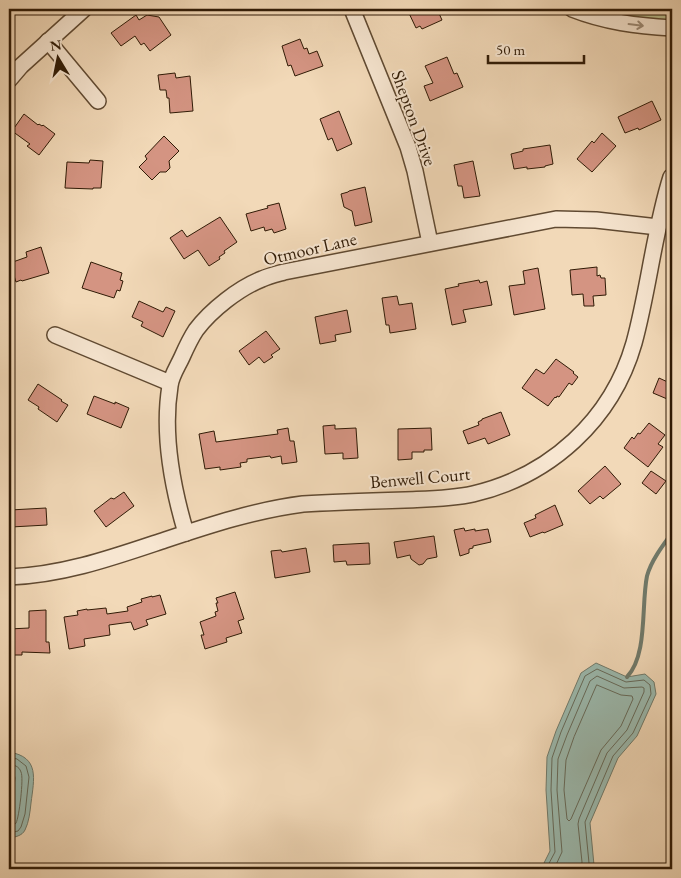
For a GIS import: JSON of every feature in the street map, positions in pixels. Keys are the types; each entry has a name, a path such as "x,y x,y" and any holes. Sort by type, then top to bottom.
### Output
{"street":[{"path":"9,80 21,66 84,9"},
{"name":"Shepton Drive","path":"352,9 408,147 430,243"},
{"path":"572,9 623,24 672,28"},
{"path":"48,41 98,101"},
{"name":"Benwell Court","path":"9,577 69,570 103,561 186,533 264,511 302,504 429,499 471,495 509,482 549,461 572,444 594,420 611,396 624,369 634,344 663,204 671,177"},
{"name":"Otmoor Lane","path":"186,533 174,488 168,450 166,417 170,383 196,331 224,302 262,279 308,267 556,219 596,220 658,227"},
{"path":"55,335 170,383"}],"green space":[{"path":"583,9 672,9 672,24"}],"water":[{"path":"596,663 627,677 645,674 654,682 656,694 637,736 618,758 590,823 594,865 592,869 541,869 550,851 546,790 547,757 581,673"},
{"path":"9,752 26,759 33,770 34,778 30,813 24,832 16,837 9,838"}],"building":[{"path":"407,9 437,9 442,20 422,29 420,26 416,28"},
{"path":"136,15 139,20 147,15 159,17 171,35 150,51 144,43 141,45 135,36 121,46 111,33"},
{"path":"300,39 304,49 307,48 309,54 317,51 323,66 295,76 291,65 288,66 282,46"},
{"path":"447,57 454,74 457,73 463,87 430,101 424,86 433,83 425,66"},
{"path":"175,73 176,78 190,76 193,111 170,113 169,98 167,98 166,90 160,90 158,75"},
{"path":"652,101 661,120 639,130 638,128 625,133 618,117"},
{"path":"339,111 352,144 337,151 332,138 328,140 320,119"},
{"path":"24,114 38,125 43,125 55,134 39,155 27,146 30,144 12,131"},
{"path":"602,133 616,146 592,172 577,159 592,141 594,143"},
{"path":"164,136 179,151 169,161 170,168 166,172 160,172 152,180 139,167 147,159 145,156"},
{"path":"550,145 553,164 545,167 514,169 511,154 523,151 523,149"},
{"path":"90,160 103,161 101,188 65,188 67,162 89,163"},
{"path":"473,161 480,196 464,198 462,186 458,186 454,165"},
{"path":"365,187 372,222 355,226 352,211 344,207 341,194"},
{"path":"279,203 286,229 274,233 272,229 265,231 264,227 251,231 246,214"},
{"path":"220,217 237,242 224,251 225,253 219,257 220,259 209,266 198,250 184,259 170,238 182,230 187,237"},
{"path":"41,247 49,273 16,282 10,263 27,257 26,252"},
{"path":"91,262 122,273 120,280 123,281 120,291 117,290 114,298 82,288"},
{"path":"597,267 597,276 600,275 601,278 605,278 606,295 593,296 594,306 584,306 583,294 572,295 570,270"},
{"path":"538,268 545,309 514,315 509,286 525,284 523,271"},
{"path":"479,280 480,283 487,281 492,305 463,310 466,322 452,325 445,289 459,286 458,284"},
{"path":"397,296 399,305 412,303 416,329 390,333 389,325 386,325 382,298"},
{"path":"139,301 163,312 166,307 175,311 163,337 141,326 143,322 132,317"},
{"path":"347,310 351,332 335,335 336,341 320,344 315,317"},
{"path":"266,331 280,349 264,363 259,357 249,365 239,351"},
{"path":"556,359 578,377 572,385 569,383 559,397 555,397 548,406 522,388 536,369 544,374"},
{"path":"659,378 672,384 672,401 653,393"},
{"path":"38,384 68,405 57,422 28,400"},
{"path":"94,396 129,408 121,428 87,414"},
{"path":"501,412 510,435 488,444 485,438 468,444 463,431 479,425 478,422 482,419"},
{"path":"649,423 665,435 658,444 663,447 648,467 624,448 632,437 634,439"},
{"path":"335,425 335,429 356,428 358,458 343,459 343,453 325,454 323,426"},
{"path":"288,428 290,441 294,441 297,462 282,464 281,456 271,458 270,456 247,459 247,462 240,463 241,467 220,470 220,467 205,469 199,434 214,431 216,442 278,434 277,430"},
{"path":"431,428 432,450 412,452 412,459 398,460 398,429"},
{"path":"605,466 621,484 603,499 600,496 590,504 578,491"},
{"path":"651,471 666,481 656,494 642,483"},
{"path":"124,492 134,506 106,527 94,511 111,498 114,499"},
{"path":"555,505 563,525 530,537 524,523 536,518 535,515"},
{"path":"46,508 47,525 11,527 10,510"},
{"path":"464,528 465,531 488,529 491,542 473,546 473,548 469,549 469,553 460,556 454,530"},
{"path":"434,536 437,557 427,559 423,564 419,565 411,559 410,555 397,558 394,542"},
{"path":"369,543 370,564 347,565 346,561 334,562 333,545"},
{"path":"306,548 310,572 275,578 271,551 281,550 282,552"},
{"path":"235,592 244,619 238,621 242,633 226,638 227,642 205,649 201,635 204,635 200,622 216,616 215,612 218,611 216,603 218,603 216,598"},
{"path":"160,595 166,614 146,620 148,625 134,630 131,622 109,625 110,635 84,639 85,646 69,649 64,617 78,615 77,611 87,609 106,608 107,614 128,611 127,607 142,602 141,599"},
{"path":"46,610 46,642 49,642 50,653 22,652 22,655 9,655 9,629 29,628 29,611"}],"waterway":[{"path":"627,677 634,668 641,643 647,576 654,559 672,533"}]}
